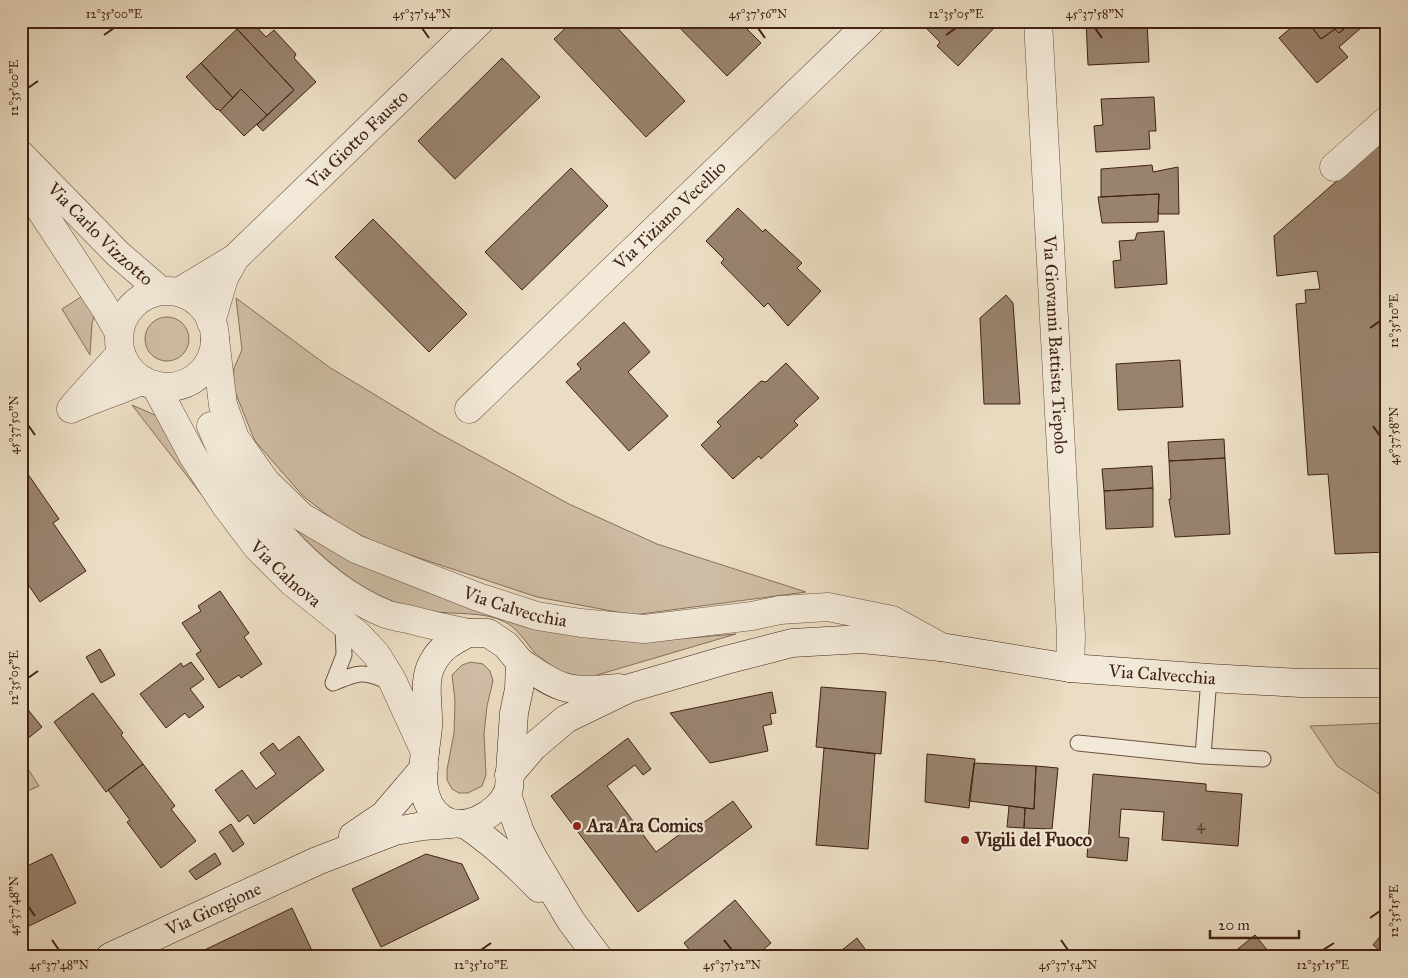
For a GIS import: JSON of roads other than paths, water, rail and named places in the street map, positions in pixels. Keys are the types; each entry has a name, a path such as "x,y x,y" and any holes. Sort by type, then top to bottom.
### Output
{"street":[{"name":"Via Giotto Fausto","path":"235,258 480,21"},
{"name":"Via Tiziano Vecellio","path":"469,409 870,21"},
{"name":"Via Giovanni Battista Tiepolo","path":"1038,21 1071,636 1070,668"},
{"path":"1334,167 1387,120"},
{"name":"Via Carlo Vizzotto","path":"21,156 118,254 170,291"},
{"name":"Via Carlo Vizzotto","path":"21,180 105,308 120,343"},
{"path":"235,258 224,278 213,330 212,353 204,369 196,377 182,384 166,387 149,383 130,369 120,343 120,324 129,308 143,296 170,291 235,258"},
{"path":"170,291 199,303 208,315 213,330"},
{"name":"Via Calvecchia","path":"213,330 223,405 235,438 266,482 302,517 356,549 478,598 546,618 644,629 752,616 780,610 828,607 892,620 941,647"},
{"path":"120,343 70,408 92,399 149,383"},
{"name":"Via Calnova","path":"204,369 202,396 208,421 218,444 241,485 282,536 308,562 334,584 387,614 468,633 488,633 506,645 520,662"},
{"name":"Via Calnova","path":"149,383 193,456 226,506 257,547 292,582 357,634 376,654 393,684 424,760"},
{"path":"468,633 446,645 432,663 427,682 428,724 424,760 426,798 431,809 441,818 458,824 490,841 518,866 571,922 598,957"},
{"name":"Via Calvecchia","path":"458,824 490,814 533,747 566,719 630,688 792,643 862,639 941,647 1070,668 1209,678 1387,683"},
{"path":"520,662 519,689 514,714 508,785 520,832 571,922"},
{"name":"Via Calvecchia","path":"520,662 544,679 565,688 630,688"},
{"name":"Via Giorgione","path":"317,861 384,815 424,760"},
{"name":"Via Giorgione","path":"110,957 317,861 395,831 423,826 458,824"}],"lane":[{"path":"343,623 344,656 333,682 356,673 368,673 393,684"},
{"path":"1203,756 1209,678"},
{"path":"1078,743 1203,756 1263,759"}],"place":[{"name":"Ara Ara Comics","path":"577,826"},
{"name":"Vigili del Fuoco","path":"965,840"}]}
